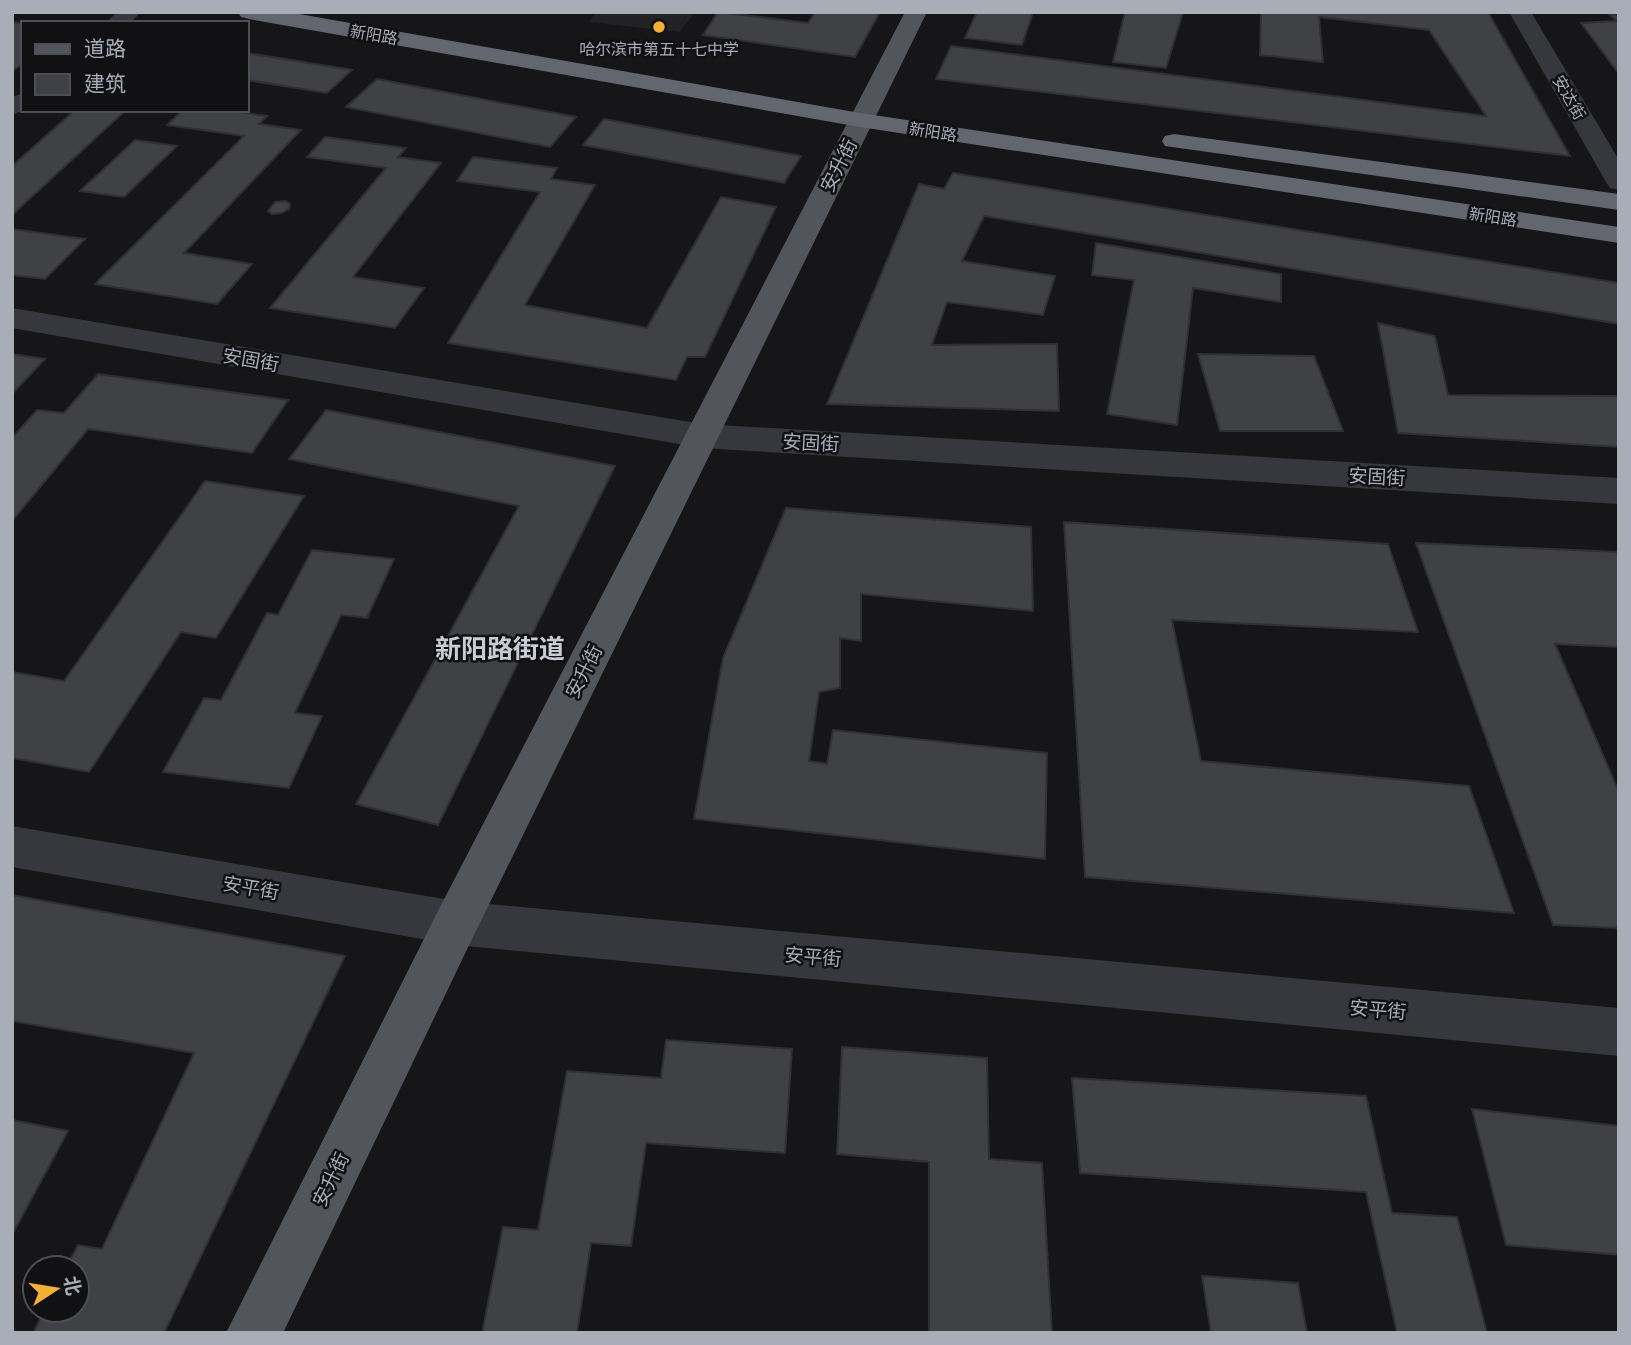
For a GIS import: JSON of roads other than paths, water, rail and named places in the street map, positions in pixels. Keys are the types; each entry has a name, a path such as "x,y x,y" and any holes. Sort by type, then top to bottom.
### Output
{"highway":[{"name":"新阳路","path":"249,12 867,110 1619,235"},
{"name":"新阳路","path":"362,12 867,110 943,109"},
{"name":"新阳路","path":"1150,138 1619,202"}],"main road":[{"name":"安升街","path":"254,1333 456,923 916,12"}],"street":[{"name":"安达街","path":"1520,12 1619,182"},
{"name":"安固街","path":"12,318 702,436 1619,491"},
{"name":"安平街","path":"12,846 456,923 1619,1032"}],"place":[{"name":"哈尔滨市第五十七中学","path":"659,27"}],"district":[{"name":"新阳路街道","path":"500,648"}]}
